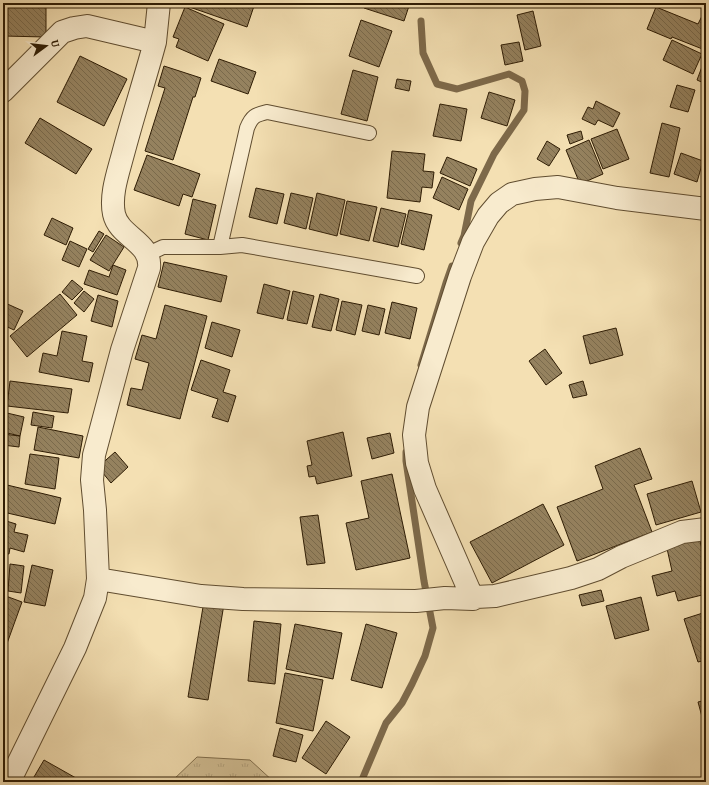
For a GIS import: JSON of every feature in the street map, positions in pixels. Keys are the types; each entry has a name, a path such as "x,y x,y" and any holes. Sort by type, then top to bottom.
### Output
{"street":[{"path":"9,782 75,648 95,598 98,579 92,480 94,455 122,350 150,261 148,254 119,225 114,216 112,205 116,180 155,42 159,3"},
{"path":"3,91 62,32 74,28 86,26 155,42"},
{"path":"473,599 425,489 417,464 414,435 418,407 460,276 473,242 488,216 499,203 512,194 535,189 558,187 617,198 706,209"},
{"path":"98,579 201,596 243,599 416,602 445,598 473,599 476,597 495,596 571,578 598,569 621,557 682,532 706,529"}],"lane":[{"path":"220,247 247,128 251,118 257,114 267,112 370,133"},
{"path":"148,254 163,247 220,247 242,245 417,276"}],"green space":[{"path":"197,757 250,760 274,782 171,782"}],"building":[{"path":"3,3 46,3 46,37 3,36"},
{"path":"178,3 255,3 247,27"},
{"path":"366,3 410,3 404,21 364,8"},
{"path":"185,7 224,24 208,61 176,47 179,39 173,37"},
{"path":"656,7 698,24 706,8 705,50 672,37 671,39 647,29"},
{"path":"533,11 541,46 525,50 517,15"},
{"path":"361,20 392,31 379,67 349,56"},
{"path":"672,40 702,54 693,74 663,60"},
{"path":"519,42 523,61 505,65 501,45"},
{"path":"80,56 127,79 104,126 57,102"},
{"path":"706,56 706,84 697,80"},
{"path":"219,59 256,72 248,94 211,81"},
{"path":"164,66 201,78 195,97 193,97 173,160 145,151 165,88 158,86"},
{"path":"353,70 378,77 367,121 341,114"},
{"path":"397,79 411,81 409,91 395,88"},
{"path":"677,85 695,90 688,112 670,107"},
{"path":"489,92 515,100 507,126 481,118"},
{"path":"596,101 620,113 613,127 598,120 595,125 582,119 588,107 593,109"},
{"path":"440,104 467,109 461,141 433,136"},
{"path":"40,118 92,149 76,174 25,143"},
{"path":"662,123 680,128 669,177 650,173"},
{"path":"617,129 629,159 603,169 591,139"},
{"path":"581,131 583,139 570,144 567,135"},
{"path":"589,140 603,174 580,184 566,150"},
{"path":"547,141 560,149 549,166 537,159"},
{"path":"392,151 425,154 423,171 434,172 432,188 422,187 420,202 387,198"},
{"path":"681,153 703,161 697,182 674,174"},
{"path":"147,155 200,174 192,197 183,194 179,206 134,190"},
{"path":"447,157 477,169 470,186 440,173"},
{"path":"442,177 468,189 459,210 433,198"},
{"path":"256,188 284,194 277,224 249,217"},
{"path":"291,193 313,198 306,229 284,223"},
{"path":"317,193 345,200 337,236 309,229"},
{"path":"193,199 216,205 208,240 185,234"},
{"path":"347,201 377,207 369,241 340,234"},
{"path":"381,208 406,214 398,247 373,241"},
{"path":"409,210 432,215 424,250 401,244"},
{"path":"52,218 73,228 66,245 44,235"},
{"path":"99,231 104,234 93,252 88,249"},
{"path":"106,235 124,247 109,271 90,260"},
{"path":"70,241 87,249 79,267 62,260"},
{"path":"164,262 227,276 221,302 158,287"},
{"path":"113,265 126,270 117,295 84,284 89,270 109,277"},
{"path":"72,280 83,289 72,300 62,292"},
{"path":"264,284 290,291 283,319 257,313"},
{"path":"84,291 94,299 84,312 74,303"},
{"path":"293,291 314,296 307,324 287,320"},
{"path":"60,294 77,315 27,357 10,336"},
{"path":"320,294 339,299 331,331 312,327"},
{"path":"98,295 118,301 112,327 91,321"},
{"path":"342,301 362,305 355,335 336,330"},
{"path":"3,302 23,311 14,330 3,325"},
{"path":"392,302 417,308 410,339 385,333"},
{"path":"165,305 207,316 180,419 127,405 131,388 142,390 149,363 135,359 142,335 156,339"},
{"path":"368,305 385,309 379,335 362,331"},
{"path":"212,322 240,330 232,357 205,348"},
{"path":"616,328 623,355 590,364 583,336"},
{"path":"62,331 87,336 82,361 93,363 89,382 39,372 43,353 57,356"},
{"path":"545,349 562,373 546,385 529,361"},
{"path":"201,360 230,370 223,392 236,396 228,422 212,417 218,399 191,390"},
{"path":"10,381 72,389 68,413 7,406"},
{"path":"583,381 587,395 573,398 569,385"},
{"path":"33,412 54,416 52,428 31,425"},
{"path":"7,413 24,417 20,436 3,432"},
{"path":"38,427 83,436 79,458 34,450"},
{"path":"343,432 352,476 317,484 315,476 309,477 307,466 312,465 307,441"},
{"path":"390,433 394,453 372,459 367,438"},
{"path":"3,434 20,436 19,447 3,445"},
{"path":"640,448 652,479 634,485 652,532 577,561 557,507 603,489 595,466"},
{"path":"115,452 128,467 111,483 98,467"},
{"path":"30,454 59,458 55,489 25,484"},
{"path":"392,474 410,558 356,570 346,523 369,518 361,481"},
{"path":"692,481 701,512 656,525 647,494"},
{"path":"3,484 61,498 55,524 3,512"},
{"path":"543,504 564,545 492,583 470,542"},
{"path":"318,515 325,563 307,565 300,517"},
{"path":"3,520 16,524 14,532 28,535 24,552 10,548 9,554 3,553"},
{"path":"699,537 702,549 706,548 706,594 678,601 675,591 657,596 652,576 672,571 666,544"},
{"path":"10,564 24,566 21,593 8,591"},
{"path":"32,565 53,570 45,606 24,602"},
{"path":"601,590 604,601 582,606 579,595"},
{"path":"3,595 22,602 5,649 3,648"},
{"path":"641,597 649,630 615,639 606,606"},
{"path":"204,601 224,604 208,700 188,697"},
{"path":"706,612 706,660 698,662 684,619"},
{"path":"254,621 281,624 275,684 248,681"},
{"path":"295,624 342,633 333,679 286,669"},
{"path":"366,624 397,633 382,688 351,680"},
{"path":"285,673 323,680 313,731 276,723"},
{"path":"706,700 706,728 705,728 698,702"},
{"path":"326,721 350,737 326,774 302,758"},
{"path":"280,728 303,735 296,762 273,756"},
{"path":"44,760 83,782 31,782"}],"waterway":[{"path":"421,21 423,53 437,84 457,89 509,74 522,81 525,91 524,110 494,154 471,201 464,236 461,243"},
{"path":"421,365 452,266"},
{"path":"361,782 386,723 402,703 412,684 425,656 433,628 424,581 406,461 406,452"}]}
